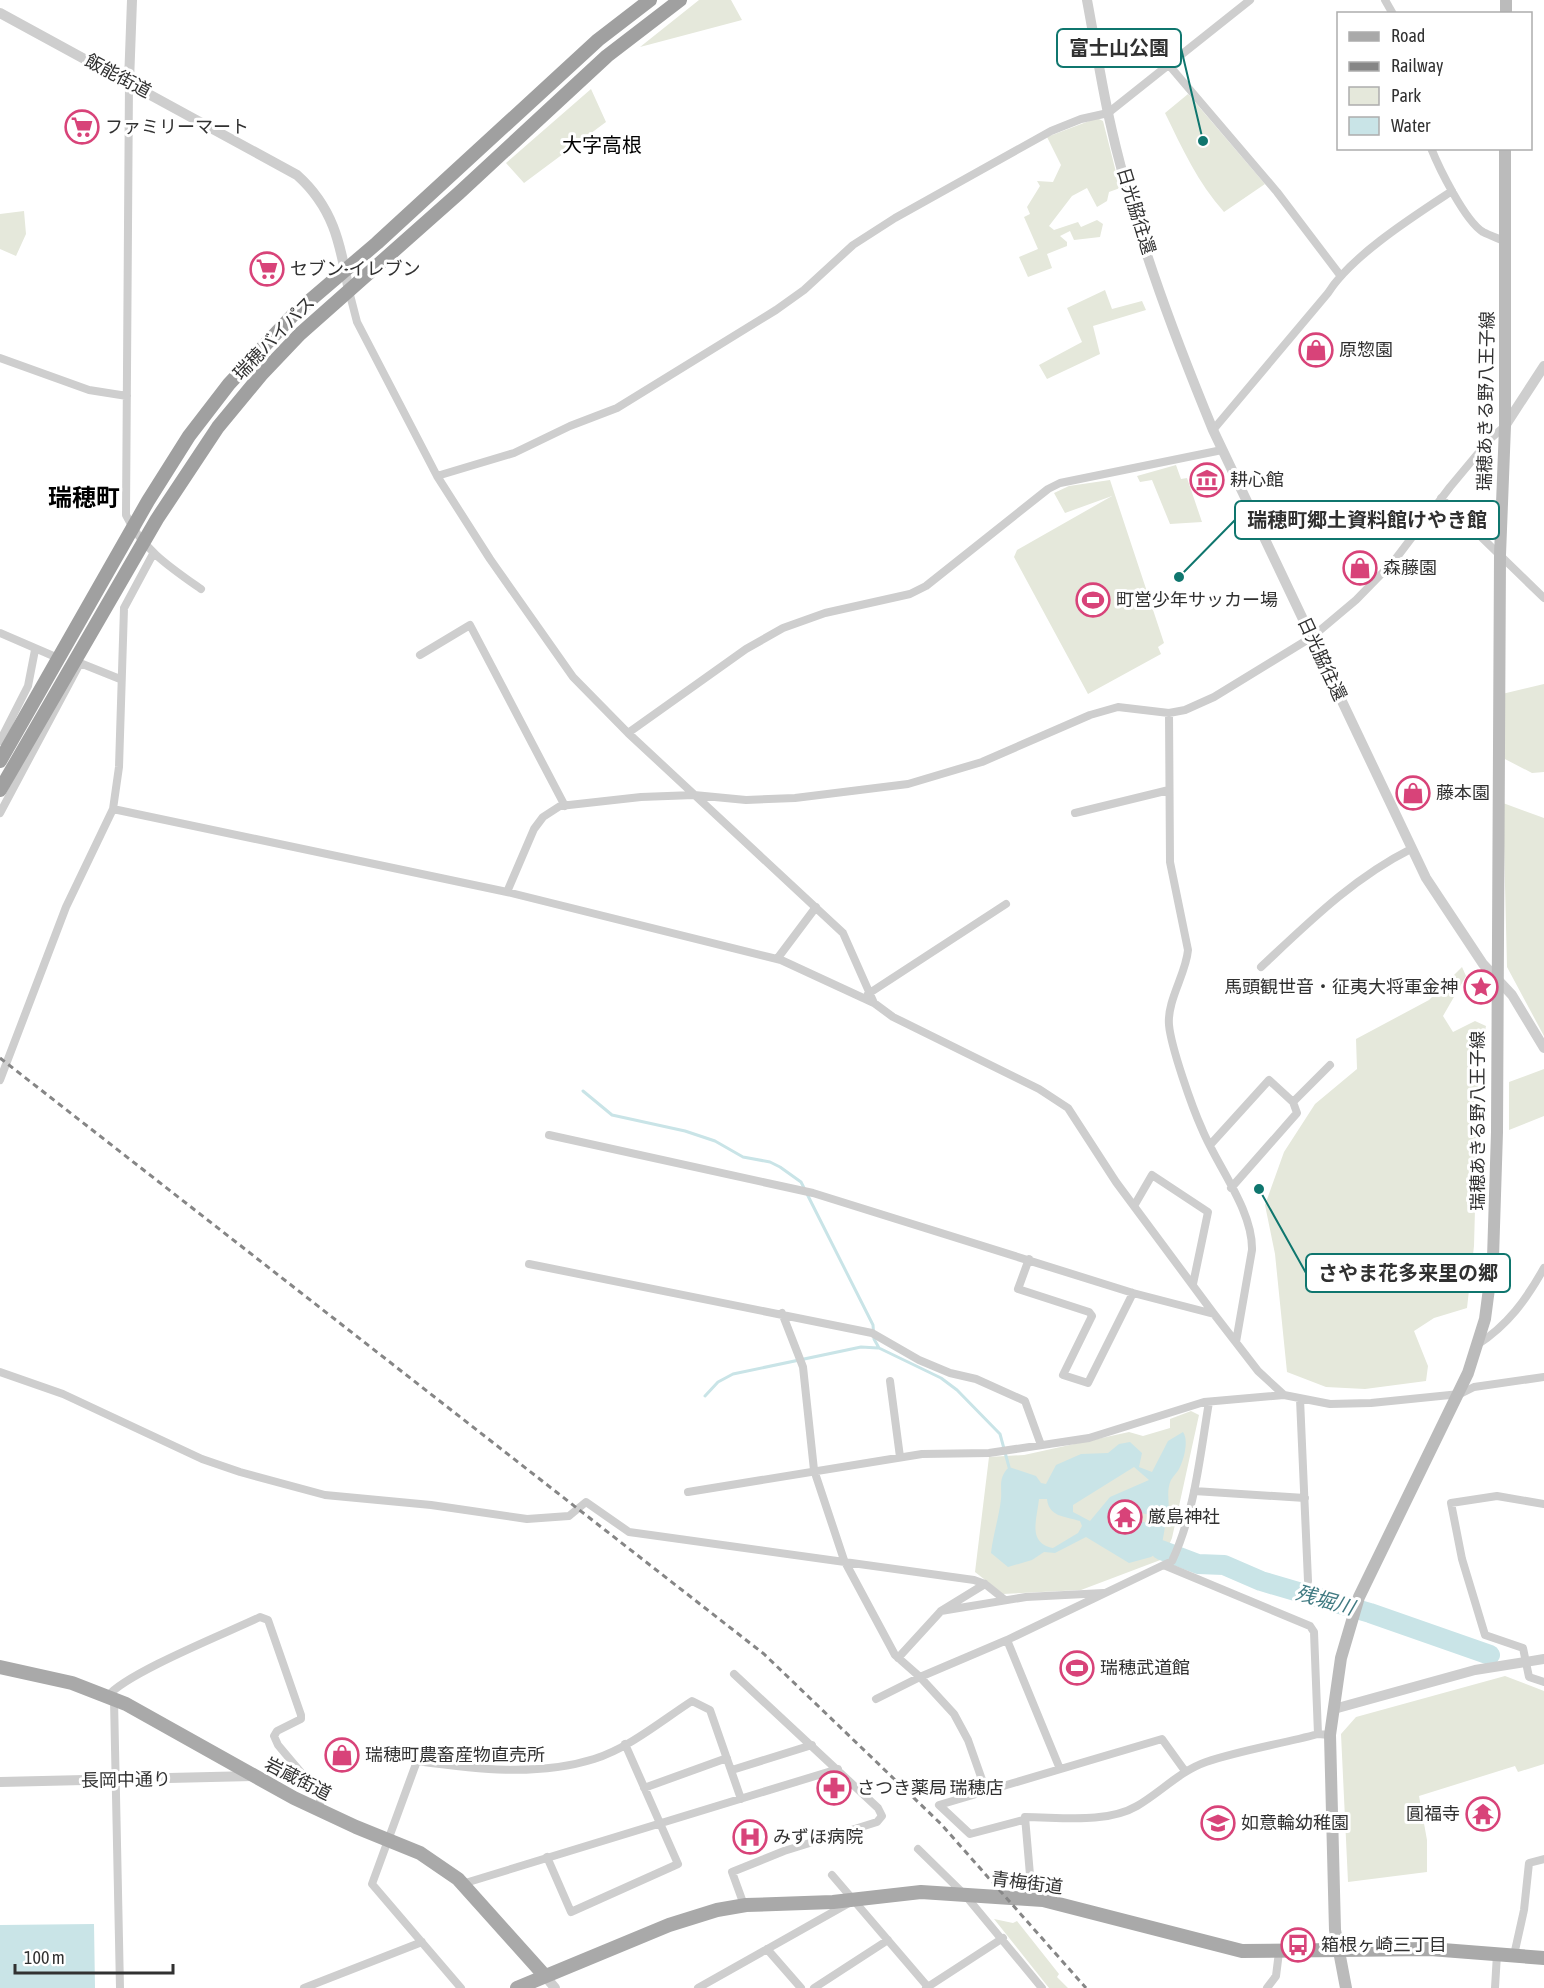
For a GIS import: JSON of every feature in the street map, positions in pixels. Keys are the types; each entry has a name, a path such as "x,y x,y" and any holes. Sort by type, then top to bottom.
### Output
{"highway":[{"name":"瑞穂バイパス","path":"0,761 132,529 189,436 229,384 294,314 598,40 650,0"},
{"name":"瑞穂バイパス","path":"0,790 82,656 143,543 203,448 232,409 279,354 607,56 680,0"}],"main road":[{"name":"瑞穂あきる野八王子線","path":"1346,1988 1337,1951 1324,1734 1334,1709 1349,1624 1359,1597 1460,1394 1477,1346 1489,1291 1496,1224 1500,555 1505,426 1505,150"},
{"name":"岩蔵街道","path":"0,1667 51,1678 111,1698 157,1720 253,1776 320,1811 429,1857 462,1884 545,1976"},
{"name":"青梅街道","path":"517,1988 680,1921 744,1905 853,1900 921,1892 1032,1898 1227,1948 1279,1952 1430,1949 1544,1958"}],"street":[{"path":"132,0 129,82 126,515 132,529 153,554 201,589"},
{"name":"日光脇往還","path":"1087,0 1108,113 1123,172 1183,357 1213,430 1411,849 1446,911 1483,964 1512,995 1544,1048"},
{"path":"437,476 513,453 570,426 617,408 759,322 804,290 854,245 895,219 1051,131 1081,119 1108,113 1250,0"},
{"name":"飯能街道","path":"0,13 297,175 313,189 328,213 345,270 348,291"},
{"path":"1168,64 1277,192 1340,275"},
{"path":"1432,150 1452,190 1474,225 1504,241"},
{"path":"1213,430 1328,293 1340,275 1409,219 1452,190"},
{"path":"348,291 357,322 437,476 490,559 573,676 628,733 843,933 874,1003"},
{"path":"0,358 89,390 127,396"},
{"path":"507,892 543,817 551,810 565,806 641,797 694,795 746,800 795,798 908,784 982,762 1090,715 1118,707 1169,713 1185,710 1214,697 1312,637 1378,579 1441,498 1490,439 1505,426 1544,366"},
{"path":"628,733 746,649 783,628 825,613 910,594 926,585 1048,489 1060,483 1222,450"},
{"path":"1441,498 1544,598"},
{"path":"0,1080 66,907 112,809 119,767 124,608 153,554"},
{"path":"420,655 470,625 565,806"},
{"path":"0,633 58,658"},
{"path":"0,741 28,686 35,650"},
{"path":"0,813 55,714 82,656 120,679"},
{"path":"1169,713 1170,862 1188,950 1187,964 1171,1011 1170,1032 1202,1129 1245,1215 1252,1235 1252,1250 1236,1342"},
{"path":"1075,813 1169,790"},
{"path":"112,809 507,892 777,959 874,1003 893,1017 1040,1089 1068,1108 1134,1206 1236,1342 1270,1385 1284,1395"},
{"path":"1261,967 1341,894 1392,859 1411,849"},
{"path":"868,993 1006,904"},
{"path":"777,959 816,907"},
{"path":"1293,1102 1330,1065"},
{"path":"1210,1145 1269,1080 1293,1102 1298,1113 1231,1188"},
{"path":"549,1135 813,1192 1133,1293 1215,1314"},
{"path":"1134,1206 1152,1175 1208,1212 1193,1284"},
{"path":"1029,1259 1018,1289 1089,1312 1092,1316 1063,1375 1088,1383 1133,1293"},
{"path":"529,1264 782,1313 874,1334 919,1360 950,1373 976,1379 1025,1401 1041,1445"},
{"path":"1477,1346 1498,1332 1513,1317 1544,1268"},
{"path":"782,1313 800,1360 814,1470 844,1560 898,1658 920,1677 954,1714 968,1740 986,1791"},
{"path":"0,1372 63,1394 212,1462 325,1495 431,1505 527,1519 569,1516 586,1502 629,1532 689,1542 844,1560 985,1584 1005,1600"},
{"path":"688,1492 900,1457 1005,1450 1105,1435 1209,1402 1284,1395 1330,1404 1371,1403 1460,1394 1474,1387 1544,1377"},
{"path":"890,1381 900,1457"},
{"path":"1300,1399 1308,1581"},
{"path":"876,1699 1169,1564 1181,1543 1194,1491 1209,1402"},
{"path":"1194,1491 1305,1498"},
{"path":"1544,1504 1497,1496 1451,1503 1462,1559 1485,1635 1523,1648 1529,1677 1544,1682"},
{"path":"1169,1564 1310,1626 1314,1632 1324,1734 1208,1761 1185,1771 1137,1806 1106,1816 1024,1817 1023,1820 970,1834 939,1805 1162,1739 1185,1771"},
{"path":"898,1658 941,1611 985,1584"},
{"path":"941,1611 1005,1600 1110,1593"},
{"path":"120,1988 116,1780 111,1698 122,1684 260,1617 268,1620 301,1715 301,1719 277,1731 274,1736 278,1745 320,1796 320,1811"},
{"path":"1007,1640 1060,1769"},
{"path":"1334,1709 1465,1673 1544,1659"},
{"path":"734,1674 878,1808 881,1820 784,1851 732,1872 744,1905"},
{"path":"461,1988 372,1884 417,1761 455,1766 549,1769 595,1759 625,1744 692,1701 710,1710 741,1799"},
{"path":"547,1857 571,1912 678,1864 625,1744"},
{"path":"732,1770 812,1745"},
{"path":"645,1788 727,1758"},
{"path":"462,1884 838,1769"},
{"name":"長岡中通り","path":"0,1782 253,1776"},
{"path":"1023,1820 1032,1898"},
{"path":"918,1849 965,1895 1003,1938 1041,1988"},
{"path":"1514,1956 1524,1910 1529,1863 1544,1859"},
{"path":"832,1875 927,1987 1003,1938"},
{"path":"698,1988 853,1900"},
{"path":"814,1988 888,1940"},
{"path":"304,1988 422,1942"},
{"path":"767,1949 801,1988"},
{"path":"1268,1988 1276,1976 1279,1952"},
{"path":"1496,1988 1497,1954"},
{"path":"545,1976 555,1988"}],"green space":[{"path":"699,0 731,0 742,20 640,47"},
{"path":"591,89 606,122 524,183 506,163"},
{"path":"1188,94 1265,184 1224,212 1198,177 1165,113"},
{"path":"1097,118 1103,121 1120,188 1109,192 1107,201 1097,207 1087,188 1072,196 1049,226 1054,230 1078,222 1081,227 1097,220 1103,224 1100,237 1074,240 1070,231 1060,236 1067,242 1067,246 1047,254 1052,268 1028,277 1019,257 1038,249 1024,217 1030,214 1027,207 1040,186 1037,181 1053,182 1061,165 1047,137"},
{"path":"24,211 26,234 16,256 0,249 0,214"},
{"path":"1105,290 1112,309 1142,301 1146,310 1093,326 1100,354 1047,379 1039,365 1082,342 1067,308"},
{"path":"1176,465 1181,479 1187,478 1202,522 1170,524 1152,480 1140,482 1137,476"},
{"name":"町営少年サッカー場","path":"1110,480 1164,643 1158,647 1161,654 1088,694 1014,557 1017,550 1112,496 1065,513 1054,493 1069,486"},
{"path":"1544,684 1544,772 1532,773 1501,757 1502,694"},
{"path":"1503,803 1544,818 1544,1036 1507,967"},
{"path":"1462,967 1466,976 1443,1016 1453,1032 1475,1021 1486,1026 1479,1060 1474,1246 1467,1308 1434,1318 1414,1331 1428,1366 1426,1381 1365,1389 1326,1387 1287,1372 1275,1254 1265,1205 1284,1152 1315,1104 1357,1069 1356,1039 1429,1000"},
{"path":"1544,1069 1544,1116 1509,1130 1509,1082"},
{"path":"1191,1411 1199,1415 1172,1538 1163,1559 1081,1590 1003,1594 975,1572 989,1457 1024,1455 1129,1432 1143,1436 1170,1428 1170,1419"},
{"path":"1505,1676 1544,1691 1544,1764 1518,1772 1515,1766 1419,1796 1427,1840 1427,1872 1348,1882 1341,1734 1356,1717"},
{"path":"994,1919 1013,1923 1017,1921 1059,1974 1057,1977 1068,1988 1049,1988"}],"water":[{"path":"1183,1432 1186,1445 1181,1465 1169,1485 1168,1519 1141,1513 1130,1502 1112,1508 1107,1521 1118,1528 1127,1528 1139,1521 1165,1527 1161,1550 1151,1557 1129,1563 1086,1537 1055,1553 1044,1552 1032,1560 1008,1567 991,1553 1000,1506 1002,1479 1009,1467 1036,1476 1041,1483 1046,1484 1056,1465 1081,1454 1108,1453 1119,1444 1130,1442 1142,1453 1139,1467 1152,1472 1168,1441","holes":["1134,1467 1149,1480 1110,1497 1090,1521 1073,1512 1073,1505","1039,1499 1047,1499 1054,1513 1080,1521 1082,1526 1078,1533 1053,1548 1040,1541 1036,1529"]},
{"path":"94,1924 95,1988 0,1988 0,1925"}],"waterway":[{"path":"583,1091 612,1115 685,1131 715,1141 743,1157 770,1162 801,1182 873,1325 874,1339 879,1348 941,1378 957,1390 1000,1434 1009,1467"},
{"path":"705,1396 718,1382 733,1374 861,1347 878,1348"},
{"name":"残堀川","path":"1161,1550 1198,1564 1224,1565 1261,1581 1370,1613 1490,1655"}],"railway":[{"path":"0,1058 764,1654 941,1824 1086,1988"}],"place":[{"name":"ファミリーマート","path":"82,127"},
{"name":"富士山公園","path":"1203,141"},
{"name":"セブン-イレブン","path":"267,269"},
{"name":"原惣園","path":"1316,350"},
{"name":"耕心館","path":"1207,480"},
{"name":"森藤園","path":"1360,568"},
{"name":"瑞穂町郷土資料館けやき館","path":"1179,577"},
{"name":"町営少年サッカー場","path":"1093,600"},
{"name":"藤本園","path":"1413,793"},
{"name":"馬頭観世音・征夷大将軍金神","path":"1481,987"},
{"name":"さやま花多来里の郷","path":"1259,1189"},
{"name":"厳島神社","path":"1125,1517"},
{"name":"瑞穂武道館","path":"1077,1668"},
{"name":"瑞穂町農畜産物直売所","path":"342,1755"},
{"name":"さつき薬局 瑞穂店","path":"834,1788"},
{"name":"圓福寺","path":"1483,1814"},
{"name":"如意輪幼稚園","path":"1218,1823"},
{"name":"みずほ病院","path":"750,1837"},
{"name":"箱根ヶ崎三丁目","path":"1298,1945"}],"district":[{"name":"大字高根","path":"602,145"},
{"name":"瑞穂町","path":"84,498"}]}
